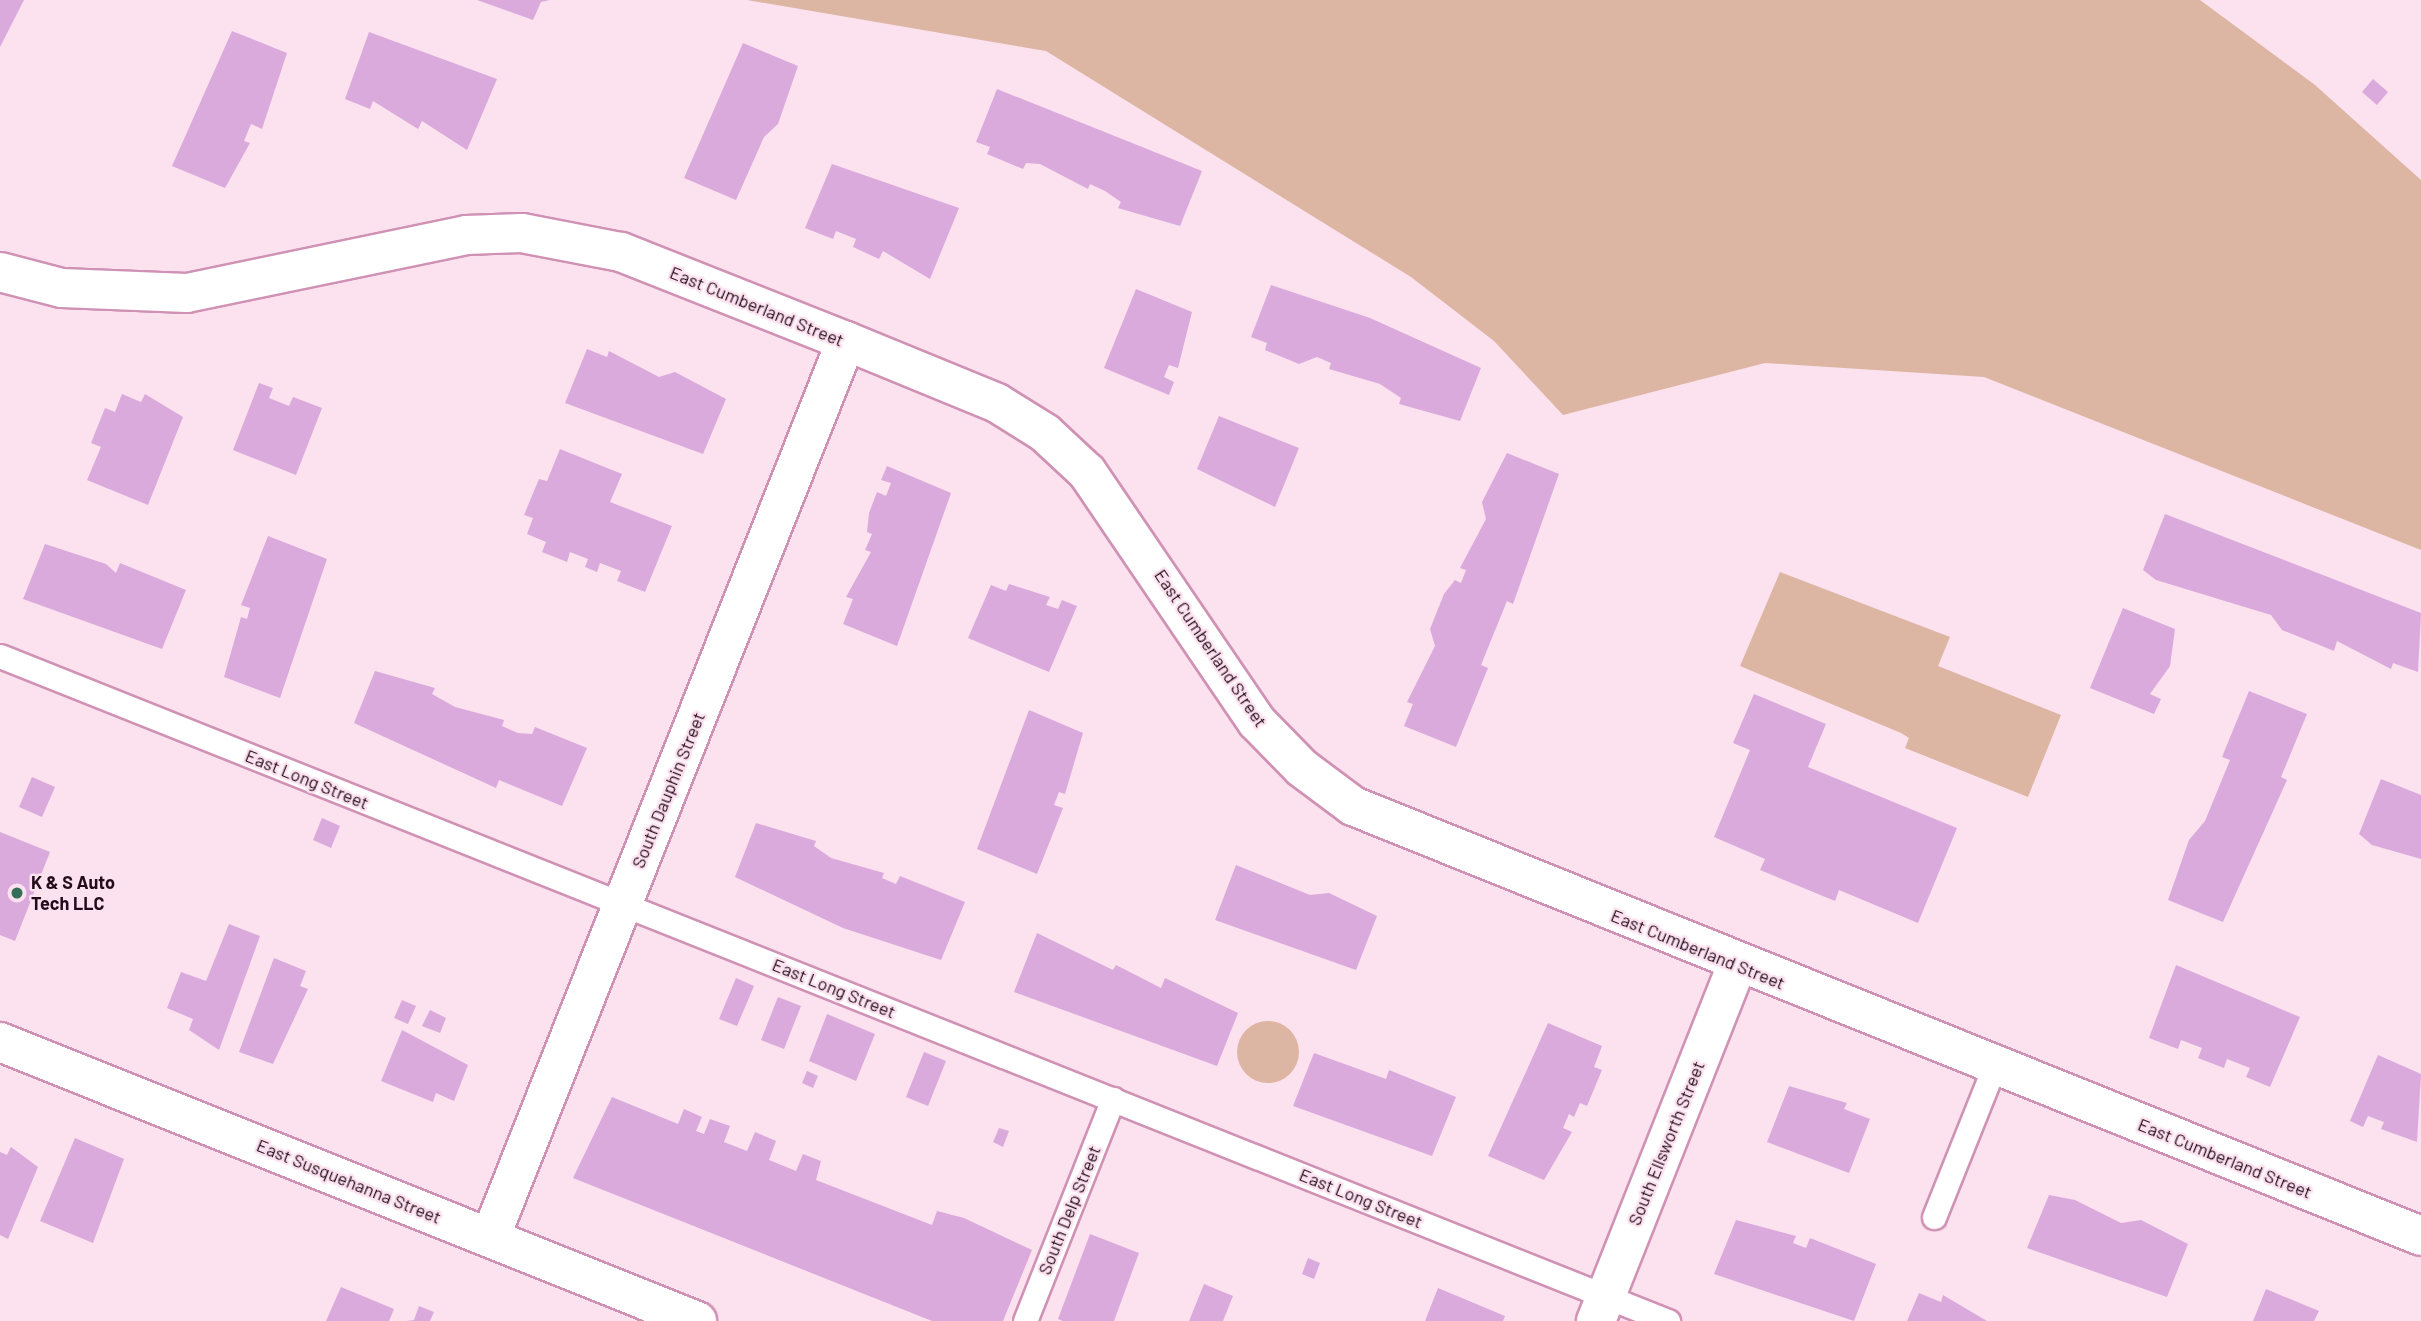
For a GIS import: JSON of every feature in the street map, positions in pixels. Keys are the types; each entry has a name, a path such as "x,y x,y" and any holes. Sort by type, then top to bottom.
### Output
{"street":[{"name":"East Cumberland Street","path":"0,272 62,288 187,293 467,235 522,233 621,252 846,341 997,403 1045,433 1087,472 1257,722 1302,768 1353,806 1737,965 2421,1236"},
{"name":"South Dauphin Street","path":"490,1238 846,341"},
{"name":"South Ellsworth Street","path":"1601,1309 1737,965"},
{"name":"East Susquehanna Street","path":"0,1042 695,1321"}],"lane":[{"name":"East Long Street","path":"0,656 1113,1099 1601,1309 1668,1321"},
{"path":"1934,1217 1994,1067"},
{"name":"South Delp Street","path":"1026,1321 1113,1099"}],"shaded area":[{"path":"747,0 2200,0 2315,85 2421,180 2421,550 1984,377 1765,363 1563,415 1494,341 1411,277 1046,51"},
{"path":"1780,572 1950,637 1938,666 2061,715 2028,797 1905,748 1909,738 1901,733 1740,666"},
{"path":"1268,1021 1280,1023 1290,1030 1297,1040 1297,1064 1290,1074 1280,1081 1268,1083 1256,1081 1246,1074 1239,1064 1237,1052 1239,1040 1246,1030 1256,1023"}],"building":[{"path":"0,0 24,0 0,47"},
{"path":"477,0 550,0 541,2 533,20"},
{"path":"232,31 287,53 262,129 251,124 244,141 250,143 225,188 172,166"},
{"path":"369,32 497,79 467,150 422,121 418,129 373,101 370,109 345,99"},
{"path":"743,43 798,66 778,124 764,137 736,200 684,178"},
{"path":"2373,79 2388,92 2377,105 2362,92"},
{"path":"997,89 1202,171 1180,226 1118,208 1121,202 1105,191 1090,184 1088,189 1040,164 1026,163 1023,169 987,154 990,147 976,142"},
{"path":"832,164 959,208 930,279 883,251 879,259 853,247 856,239 836,231 833,239 805,228"},
{"path":"1271,285 1370,318 1481,368 1460,421 1399,404 1401,398 1380,384 1329,369 1331,363 1317,357 1299,364 1265,350 1267,343 1251,337"},
{"path":"1136,289 1192,312 1178,368 1169,365 1164,377 1174,382 1169,395 1104,368"},
{"path":"587,349 607,357 609,351 659,377 675,372 726,399 703,454 565,403"},
{"path":"259,383 273,388 269,398 289,406 293,397 322,408 296,475 233,450"},
{"path":"122,394 141,402 145,394 183,417 148,505 87,480 101,447 91,443 105,408 115,412"},
{"path":"1219,416 1299,448 1275,507 1197,469"},
{"path":"560,449 622,474 610,502 672,526 645,592 617,581 621,571 600,563 597,572 585,567 588,559 570,552 567,562 542,552 546,542 527,534 533,518 524,515 539,479 547,481"},
{"path":"1507,453 1559,474 1513,604 1507,601 1481,665 1488,668 1456,747 1404,726 1413,704 1407,702 1435,646 1430,629 1444,594 1455,580 1461,583 1466,570 1460,568 1486,519 1482,502"},
{"path":"887,466 951,493 897,646 843,624 853,599 846,597 871,552 865,550 872,534 867,532 869,513 877,492 886,496 891,483 881,480"},
{"path":"2165,514 2421,613 2418,672 2393,663 2391,669 2337,641 2334,651 2282,630 2271,615 2156,580 2143,570"},
{"path":"268,536 327,559 280,698 224,677 241,617 247,619 250,608 241,605"},
{"path":"45,544 106,564 116,573 120,563 186,590 162,649 23,599"},
{"path":"1009,584 1050,597 1046,605 1058,609 1062,600 1077,606 1049,672 968,638 991,585 1006,591"},
{"path":"2123,608 2175,629 2170,666 2150,694 2161,699 2154,714 2090,688"},
{"path":"375,671 435,688 432,694 455,707 504,720 502,726 518,733 532,734 535,727 587,748 562,806 499,780 496,788 354,723"},
{"path":"2249,691 2307,714 2281,777 2287,780 2223,922 2168,900 2189,840 2205,821 2230,760 2222,757"},
{"path":"1754,694 1826,724 1808,767 1957,828 1918,923 1839,890 1835,901 1760,870 1765,859 1714,837 1750,750 1733,743"},
{"path":"1029,710 1083,733 1065,794 1059,792 1054,805 1063,808 1037,874 977,849"},
{"path":"32,777 55,787 42,817 19,807"},
{"path":"2381,779 2421,795 2421,859 2372,845 2359,834"},
{"path":"322,818 340,826 331,848 313,840"},
{"path":"756,823 816,841 814,846 831,858 884,873 882,878 896,884 900,876 965,902 941,960 843,928 735,877"},
{"name":"K & S Auto Tech LLC","path":"0,832 50,852 15,941 0,935"},
{"path":"1236,865 1310,895 1329,893 1377,916 1356,970 1215,920"},
{"path":"229,924 260,936 219,1050 189,1030 193,1019 167,1008 181,972 206,981"},
{"path":"1037,933 1113,970 1116,965 1161,988 1165,978 1238,1013 1217,1066 1014,992"},
{"path":"274,958 306,971 300,986 308,989 273,1064 239,1052"},
{"path":"2176,965 2300,1017 2270,1087 2246,1077 2250,1068 2227,1059 2224,1068 2198,1058 2202,1048 2181,1040 2178,1049 2149,1038"},
{"path":"736,978 754,986 737,1026 719,1019"},
{"path":"778,997 801,1006 784,1049 761,1040"},
{"path":"402,1000 416,1006 408,1024 394,1018"},
{"path":"430,1010 446,1018 440,1033 422,1026"},
{"path":"827,1014 875,1034 856,1081 809,1061"},
{"path":"1548,1023 1602,1046 1594,1067 1602,1070 1587,1106 1580,1103 1574,1117 1569,1114 1563,1128 1572,1132 1544,1180 1488,1156"},
{"path":"402,1030 468,1065 454,1101 436,1093 433,1102 381,1081"},
{"path":"924,1052 946,1061 928,1106 906,1097"},
{"path":"1314,1053 1386,1079 1389,1070 1456,1097 1432,1156 1293,1106"},
{"path":"2378,1055 2421,1074 2417,1142 2381,1129 2384,1122 2368,1116 2363,1127 2350,1121"},
{"path":"807,1071 818,1076 813,1088 802,1083"},
{"path":"1789,1086 1847,1103 1844,1109 1870,1119 1849,1173 1767,1142"},
{"path":"612,1097 678,1124 684,1109 702,1117 696,1131 704,1134 710,1119 730,1126 724,1142 747,1151 755,1132 776,1141 769,1160 796,1171 803,1154 821,1161 816,1180 932,1225 937,1211 964,1218 1032,1250 1003,1321 932,1321 573,1178"},
{"path":"999,1128 1009,1131 1003,1147 993,1142"},
{"path":"75,1138 124,1159 93,1243 40,1221"},
{"path":"11,1147 38,1167 8,1239 0,1235 0,1152 7,1155"},
{"path":"2049,1195 2075,1200 2121,1223 2141,1220 2188,1244 2167,1297 2027,1248"},
{"path":"1736,1220 1796,1236 1793,1243 1806,1248 1810,1238 1876,1264 1854,1321 1714,1274"},
{"path":"1090,1234 1139,1253 1114,1321 1063,1321 1058,1319"},
{"path":"1308,1258 1320,1263 1314,1279 1302,1274"},
{"path":"1204,1284 1233,1296 1223,1321 1189,1321"},
{"path":"341,1287 394,1309 389,1321 326,1321"},
{"path":"1438,1288 1505,1316 1503,1321 1425,1321"},
{"path":"2266,1289 2319,1311 2314,1321 2253,1321"},
{"path":"1919,1293 1941,1302 1943,1295 1987,1321 1907,1321"},
{"path":"419,1306 434,1312 430,1321 406,1321 414,1320"}],"place":[{"name":"K & S Auto Tech LLC","path":"17,893"}]}
